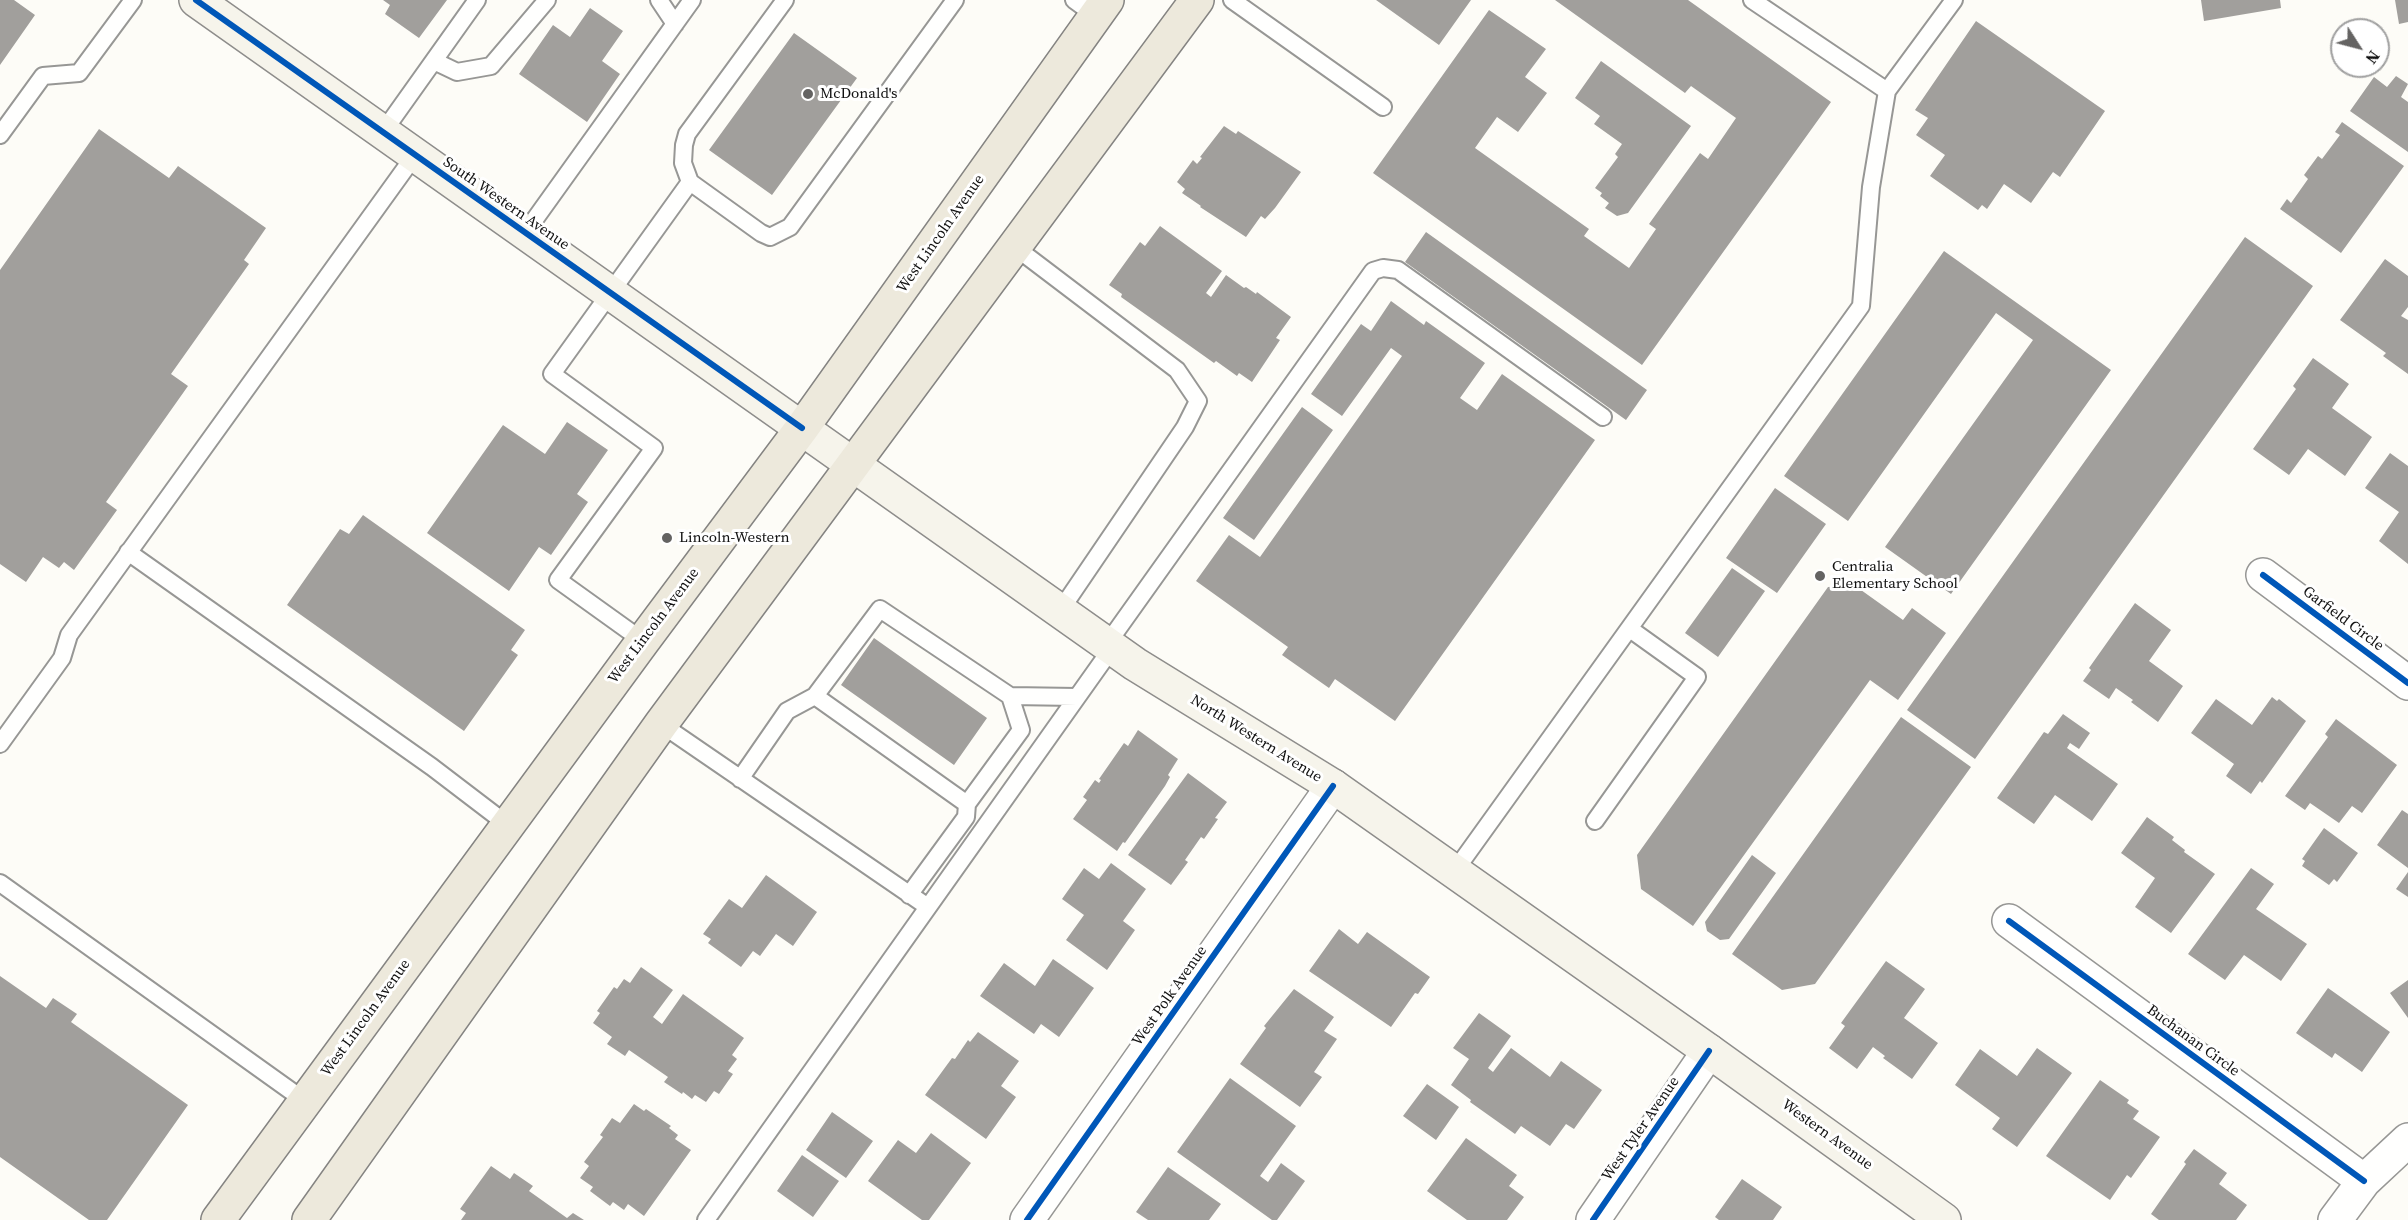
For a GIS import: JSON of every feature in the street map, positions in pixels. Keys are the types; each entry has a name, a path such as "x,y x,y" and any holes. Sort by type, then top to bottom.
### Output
{"main road":[{"name":"South Western Avenue","path":"196,0 802,428"},
{"path":"309,1220 661,724 1197,0"},
{"name":"West Lincoln Avenue","path":"218,1220 802,428 1092,5"},
{"name":"North Western Avenue","path":"802,428 1135,664 1332,786 1709,1051"},
{"name":"Western Avenue","path":"1709,1051 1944,1220"}],"street":[{"name":"Garfield Circle","path":"2263,575 2408,683"},
{"name":"West Polk Avenue","path":"1027,1220 1332,786"},
{"name":"Buchanan Circle","path":"2009,921 2364,1181"},
{"name":"West Tyler Avenue","path":"1593,1220 1709,1051"},
{"path":"2336,1220 2364,1181 2408,1140"}],"lane":[{"path":"0,135 43,76 79,73 134,0"},
{"path":"383,132 477,0"},
{"path":"434,61 457,72 491,66 547,0"},
{"path":"659,0 675,24"},
{"path":"525,233 692,0"},
{"path":"784,0 687,134 683,164 690,182 761,233 770,237 790,226 955,0"},
{"path":"1232,0 1383,107"},
{"path":"1752,0 1887,91"},
{"path":"1454,872 1861,306 1871,187 1887,91 1954,0"},
{"path":"0,744 62,658 69,635 415,155"},
{"path":"643,641 558,580 654,448 552,374 690,182"},
{"path":"1015,247 1177,370 1198,401 1185,427 1060,611"},
{"path":"706,1220 1077,697 1110,646 1373,271 1383,268 1398,270 1603,417"},
{"path":"128,552 432,767 508,825"},
{"path":"740,778 787,711 815,696 880,609 1010,696 1077,697"},
{"path":"1595,821 1697,677 1630,629"},
{"path":"815,696 967,804"},
{"path":"909,895 966,818 967,804 1021,730 1010,696"},
{"path":"661,724 928,907"},
{"path":"0,884 305,1101"}],"building":[{"path":"0,0 14,0 35,15 0,65"},
{"path":"383,0 447,0 419,38 385,14 390,5"},
{"path":"1376,0 1471,0 1439,45"},
{"path":"1555,0 1688,0 1831,102 1642,365 1373,173 1489,10 1546,49 1525,77 1547,93 1518,132 1497,117 1475,148 1589,229 1584,236 1629,268 1656,229 1649,224 1700,153 1708,159 1736,118 1691,86 1685,93"},
{"path":"2201,0 2280,0 2281,8 2204,21"},
{"path":"2395,0 2408,0 2408,22 2399,24"},
{"path":"590,8 623,31 602,61 620,74 587,122 519,74 553,25 570,37"},
{"path":"1976,21 2105,111 2060,177 2053,172 2031,203 2004,184 1987,209 1982,205 1978,210 1930,176 1945,155 1916,135 1928,118 1915,110"},
{"path":"794,33 857,78 772,195 709,150"},
{"path":"1601,61 1691,126 1628,213 1617,216 1605,208 1609,203 1600,196 1602,193 1595,188 1618,157 1615,154 1622,144 1594,124 1600,116 1575,98"},
{"path":"2396,76 2408,84 2401,97 2408,102 2408,152 2350,111 2373,78 2387,87"},
{"path":"2342,122 2404,166 2341,253 2280,209 2287,199 2291,203 2308,179 2304,175 2318,156 2322,159 2340,135 2335,132"},
{"path":"1224,126 1236,134 1238,131 1301,172 1275,208 1265,219 1261,216 1246,237 1182,193 1185,189 1177,182 1193,160 1197,164"},
{"path":"99,129 169,178 178,166 266,228 244,260 249,264 171,374 188,386 106,502 117,510 74,570 64,562 59,568 43,557 26,582 0,564 0,270"},
{"path":"1160,226 1222,271 1206,293 1211,297 1226,275 1244,288 1256,294 1257,292 1291,317 1276,338 1280,340 1252,382 1239,373 1237,376 1216,361 1214,363 1121,297 1122,294 1109,285 1140,242 1145,246"},
{"path":"1426,232 1647,390 1626,420 1405,262"},
{"path":"2245,237 2313,286 1975,759 1907,710"},
{"path":"1944,251 2111,370 1951,594 1885,547 2033,340 1996,313 1848,521 1784,476"},
{"path":"2385,259 2408,276 2408,307 2401,316 2408,320 2408,374 2383,356 2386,353 2340,320"},
{"path":"1391,301 1424,325 1426,321 1485,363 1460,398 1477,410 1502,374 1595,440 1395,721 1335,679 1329,688 1282,655 1288,647 1196,581 1229,535 1260,557 1402,356 1391,348 1342,416 1311,394 1361,324 1371,331"},
{"path":"2313,358 2349,384 2332,408 2372,437 2345,476 2308,449 2289,475 2253,449 2296,389 2293,386"},
{"path":"1302,407 1333,430 1254,540 1223,518"},
{"path":"567,422 608,450 577,494 588,502 551,555 539,547 509,591 427,533 503,425 545,454"},
{"path":"2390,453 2408,466 2408,564 2379,541 2399,512 2365,488"},
{"path":"1775,488 1826,524 1777,593 1726,558"},
{"path":"363,515 525,630 511,650 518,655 464,731 287,605 340,529 349,534"},
{"path":"1732,568 1765,591 1718,657 1685,633"},
{"path":"1854,585 1903,620 1912,608 1946,633 1898,700 1870,680 1693,926 1641,889 1637,855 1828,587"},
{"path":"2135,603 2171,630 2149,661 2183,686 2158,722 2116,688 2109,699 2083,681 2091,670 2089,668"},
{"path":"874,638 987,718 954,765 841,685"},
{"path":"2272,697 2277,701 2279,699 2306,721 2262,783 2260,781 2251,794 2226,776 2234,764 2191,733 2216,699 2252,725"},
{"path":"2063,714 2090,733 2079,749 2070,743 2067,748 2118,784 2092,821 2055,795 2034,824 1997,798 2044,732 2048,734"},
{"path":"1901,717 1971,767 1815,984 1782,990 1732,954"},
{"path":"2336,719 2397,765 2362,813 2352,806 2339,823 2310,803 2305,810 2285,796 2328,737 2325,734"},
{"path":"1138,730 1178,759 1168,775 1170,777 1165,786 1117,851 1073,819 1087,800 1083,797 1095,780 1099,783 1101,780 1099,779 1124,743 1128,746"},
{"path":"1188,773 1227,802 1204,839 1201,837 1185,860 1188,862 1171,885 1128,855"},
{"path":"2402,810 2408,814 2408,868 2377,845"},
{"path":"2147,817 2174,837 2172,840 2185,850 2184,852 2215,874 2171,933 2135,907 2155,878 2121,853"},
{"path":"2324,828 2358,853 2337,882 2334,879 2329,885 2302,866 2305,861 2302,859"},
{"path":"1752,855 1776,873 1729,939 1720,940 1707,931 1705,922"},
{"path":"1111,863 1146,889 1123,921 1135,930 1107,970 1066,940 1084,915 1062,899 1084,868 1099,879"},
{"path":"2251,868 2274,884 2256,909 2307,944 2281,981 2244,955 2225,980 2188,954"},
{"path":"2408,872 2408,897 2396,889"},
{"path":"766,875 817,912 793,946 776,934 760,956 753,951 741,967 708,943 711,939 703,934 729,899 742,908"},
{"path":"1339,929 1358,944 1367,932 1430,977 1418,994 1415,993 1391,1027 1309,971"},
{"path":"1053,959 1094,988 1059,1037 1041,1024 1034,1034 980,996 1004,963 1035,986"},
{"path":"1886,961 1925,989 1904,1018 1938,1043 1912,1079 1883,1058 1885,1056 1873,1047 1857,1069 1829,1048 1845,1026 1841,1023"},
{"path":"641,967 673,990 653,1017 662,1024 683,994 744,1038 732,1055 737,1059 728,1071 733,1074 719,1094 714,1091 706,1102 695,1095 692,1099 664,1082 668,1077 629,1050 625,1056 607,1044 612,1037 593,1023 600,1013 597,1011 614,987 617,989 624,979 630,983"},
{"path":"0,976 46,1008 53,998 77,1014 71,1022 188,1105 107,1220 89,1220 0,1157"},
{"path":"2408,980 2408,1018 2390,993"},
{"path":"2328,988 2390,1032 2362,1072 2335,1053 2332,1058 2296,1033"},
{"path":"1294,989 1334,1017 1324,1031 1337,1039 1314,1072 1322,1077 1300,1107 1240,1064 1266,1028 1264,1026"},
{"path":"1479,1013 1511,1036 1488,1068 1493,1072 1511,1048 1550,1077 1561,1061 1602,1090 1574,1129 1566,1124 1550,1146 1521,1126 1515,1134 1470,1102 1471,1100 1451,1085 1469,1059 1453,1048"},
{"path":"978,1032 1019,1061 1001,1086 1016,1097 986,1139 925,1095 952,1058 955,1059 968,1040 970,1042"},
{"path":"2037,1048 2072,1073 2017,1147 1992,1129 2000,1118 1955,1085 1980,1049 2017,1076"},
{"path":"1230,1078 1296,1126 1260,1176 1268,1182 1281,1163 1305,1181 1277,1220 1272,1220 1177,1152"},
{"path":"2100,1080 2129,1100 2127,1103 2139,1111 2133,1119 2160,1137 2131,1178 2127,1175 2110,1200 2046,1156"},
{"path":"1427,1084 1459,1107 1436,1140 1403,1116"},
{"path":"634,1104 644,1111 646,1109 671,1126 669,1128 678,1135 675,1139 691,1150 644,1216 628,1204 624,1210 613,1202 610,1206 590,1191 593,1187 580,1178 589,1166 584,1162 603,1137 600,1135 612,1118 620,1123"},
{"path":"832,1112 873,1141 846,1178 806,1150"},
{"path":"931,1133 971,1163 929,1220 922,1220 868,1181 898,1140 916,1153"},
{"path":"1466,1138 1517,1175 1509,1186 1524,1197 1507,1220 1467,1220 1427,1191"},
{"path":"2194,1149 2227,1173 2219,1184 2247,1205 2236,1220 2159,1220 2151,1214"},
{"path":"802,1155 839,1181 813,1217 777,1191"},
{"path":"491,1166 510,1179 514,1173 533,1186 529,1191 567,1218 573,1213 584,1220 461,1220 466,1213 460,1209"},
{"path":"1168,1167 1221,1204 1209,1220 1148,1220 1136,1212"},
{"path":"1742,1179 1782,1207 1773,1220 1719,1220 1715,1217"}],"cycle path":[{"path":"196,0 802,428"},
{"path":"2263,575 2408,683"},
{"path":"1027,1220 1333,786"},
{"path":"2009,921 2364,1181"},
{"path":"1593,1220 1709,1051"}],"place":[{"name":"McDonald's","path":"808,94"},
{"name":"Lincoln-Western","path":"667,538"},
{"name":"Centralia Elementary School","path":"1820,576"}]}
